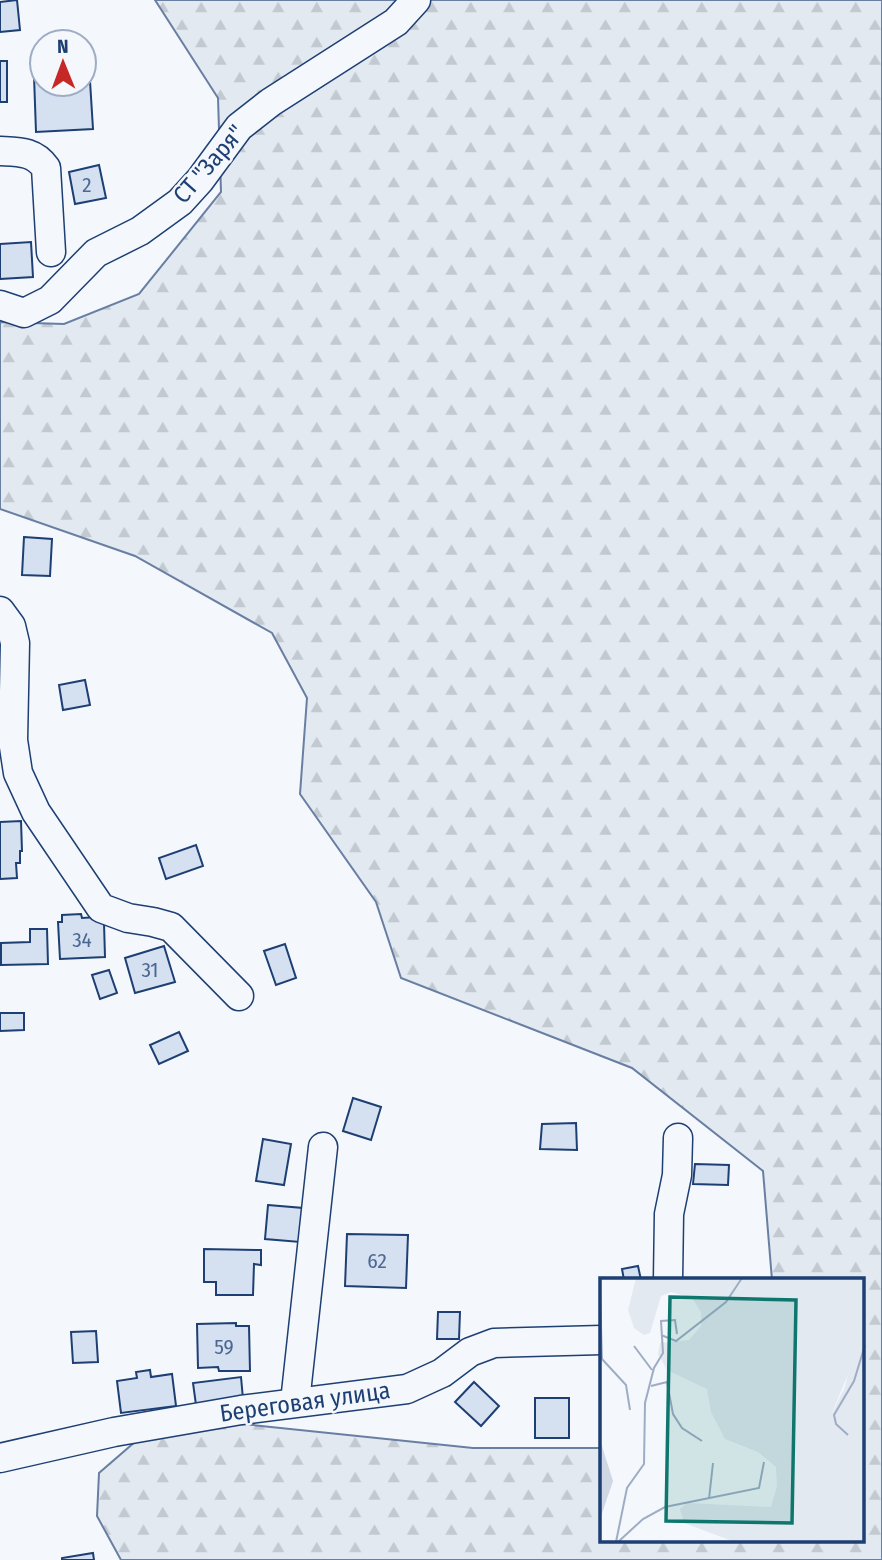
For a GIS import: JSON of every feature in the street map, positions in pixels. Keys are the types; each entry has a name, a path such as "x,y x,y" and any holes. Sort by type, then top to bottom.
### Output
{"street":[{"name":"СТ \"Заря\"","path":"0,305 24,313 50,300 96,253 140,231 180,202 200,180 239,127 260,110 396,22 416,0"},
{"path":"0,151 29,153 39,159 46,168 51,252"},
{"path":"0,611 10,626 15,643 13,740 18,773 36,812 101,908 128,918 171,928 239,996"},
{"path":"668,1278 668,1214 677,1175 678,1138"},
{"path":"295,1402 323,1147"},
{"name":"Береговая улица","path":"0,1458 114,1432 295,1402 407,1389 442,1373 470,1352 494,1343 600,1340"}],"green space":[{"path":"155,0 882,0 882,1560 121,1560 97,1516 99,1473 143,1435 243,1424 473,1448 600,1448 600,1542 864,1542 864,1278 772,1278 763,1171 632,1068 401,978 376,902 300,794 307,698 272,633 135,556 0,509 0,322 64,324 139,294 221,192 218,98"}],"building":[{"path":"17,0 20,30 0,32 0,2"},
{"path":"0,61 7,61 7,102 0,102"},
{"path":"35,98 91,98 93,129 36,132"},
{"path":"99,165 106,198 75,204 69,172"},
{"path":"31,242 33,277 0,279 0,244"},
{"path":"24,537 52,539 50,576 22,575"},
{"path":"85,680 90,705 63,710 59,685"},
{"path":"21,821 22,851 20,863 16,863 17,878 0,879 0,822"},
{"path":"196,845 203,866 166,879 159,858"},
{"path":"81,914 82,918 98,917 104,923 105,957 60,959 58,922 62,922 62,915"},
{"path":"30,929 47,929 48,964 1,965 1,943 30,942"},
{"path":"285,944 296,978 276,985 264,951"},
{"path":"164,946 175,982 135,993 125,958"},
{"path":"109,970 117,993 100,999 92,975"},
{"path":"0,1013 24,1013 24,1030 0,1031"},
{"path":"179,1032 188,1051 159,1064 150,1045"},
{"path":"353,1098 381,1107 371,1140 343,1131"},
{"path":"576,1123 577,1150 540,1149 542,1124"},
{"path":"263,1139 291,1144 284,1185 256,1181"},
{"path":"695,1164 729,1165 728,1185 693,1184"},
{"path":"268,1205 303,1208 300,1242 265,1239"},
{"path":"347,1234 408,1235 406,1288 345,1286"},
{"path":"204,1249 261,1250 261,1265 254,1264 253,1295 216,1295 216,1282 204,1282"},
{"path":"638,1266 641,1278 624,1278 622,1269"},
{"path":"438,1312 460,1312 459,1339 437,1339"},
{"path":"236,1323 236,1326 249,1326 250,1371 219,1371 218,1367 198,1368 197,1324"},
{"path":"96,1331 98,1362 73,1363 71,1332"},
{"path":"150,1370 151,1377 172,1374 176,1406 121,1413 117,1381 137,1378 136,1372"},
{"path":"241,1377 243,1399 196,1405 193,1383"},
{"path":"474,1382 499,1406 481,1426 455,1402"},
{"path":"535,1398 569,1398 569,1438 535,1438"},
{"path":"93,1553 94,1560 62,1560 62,1558"}]}
